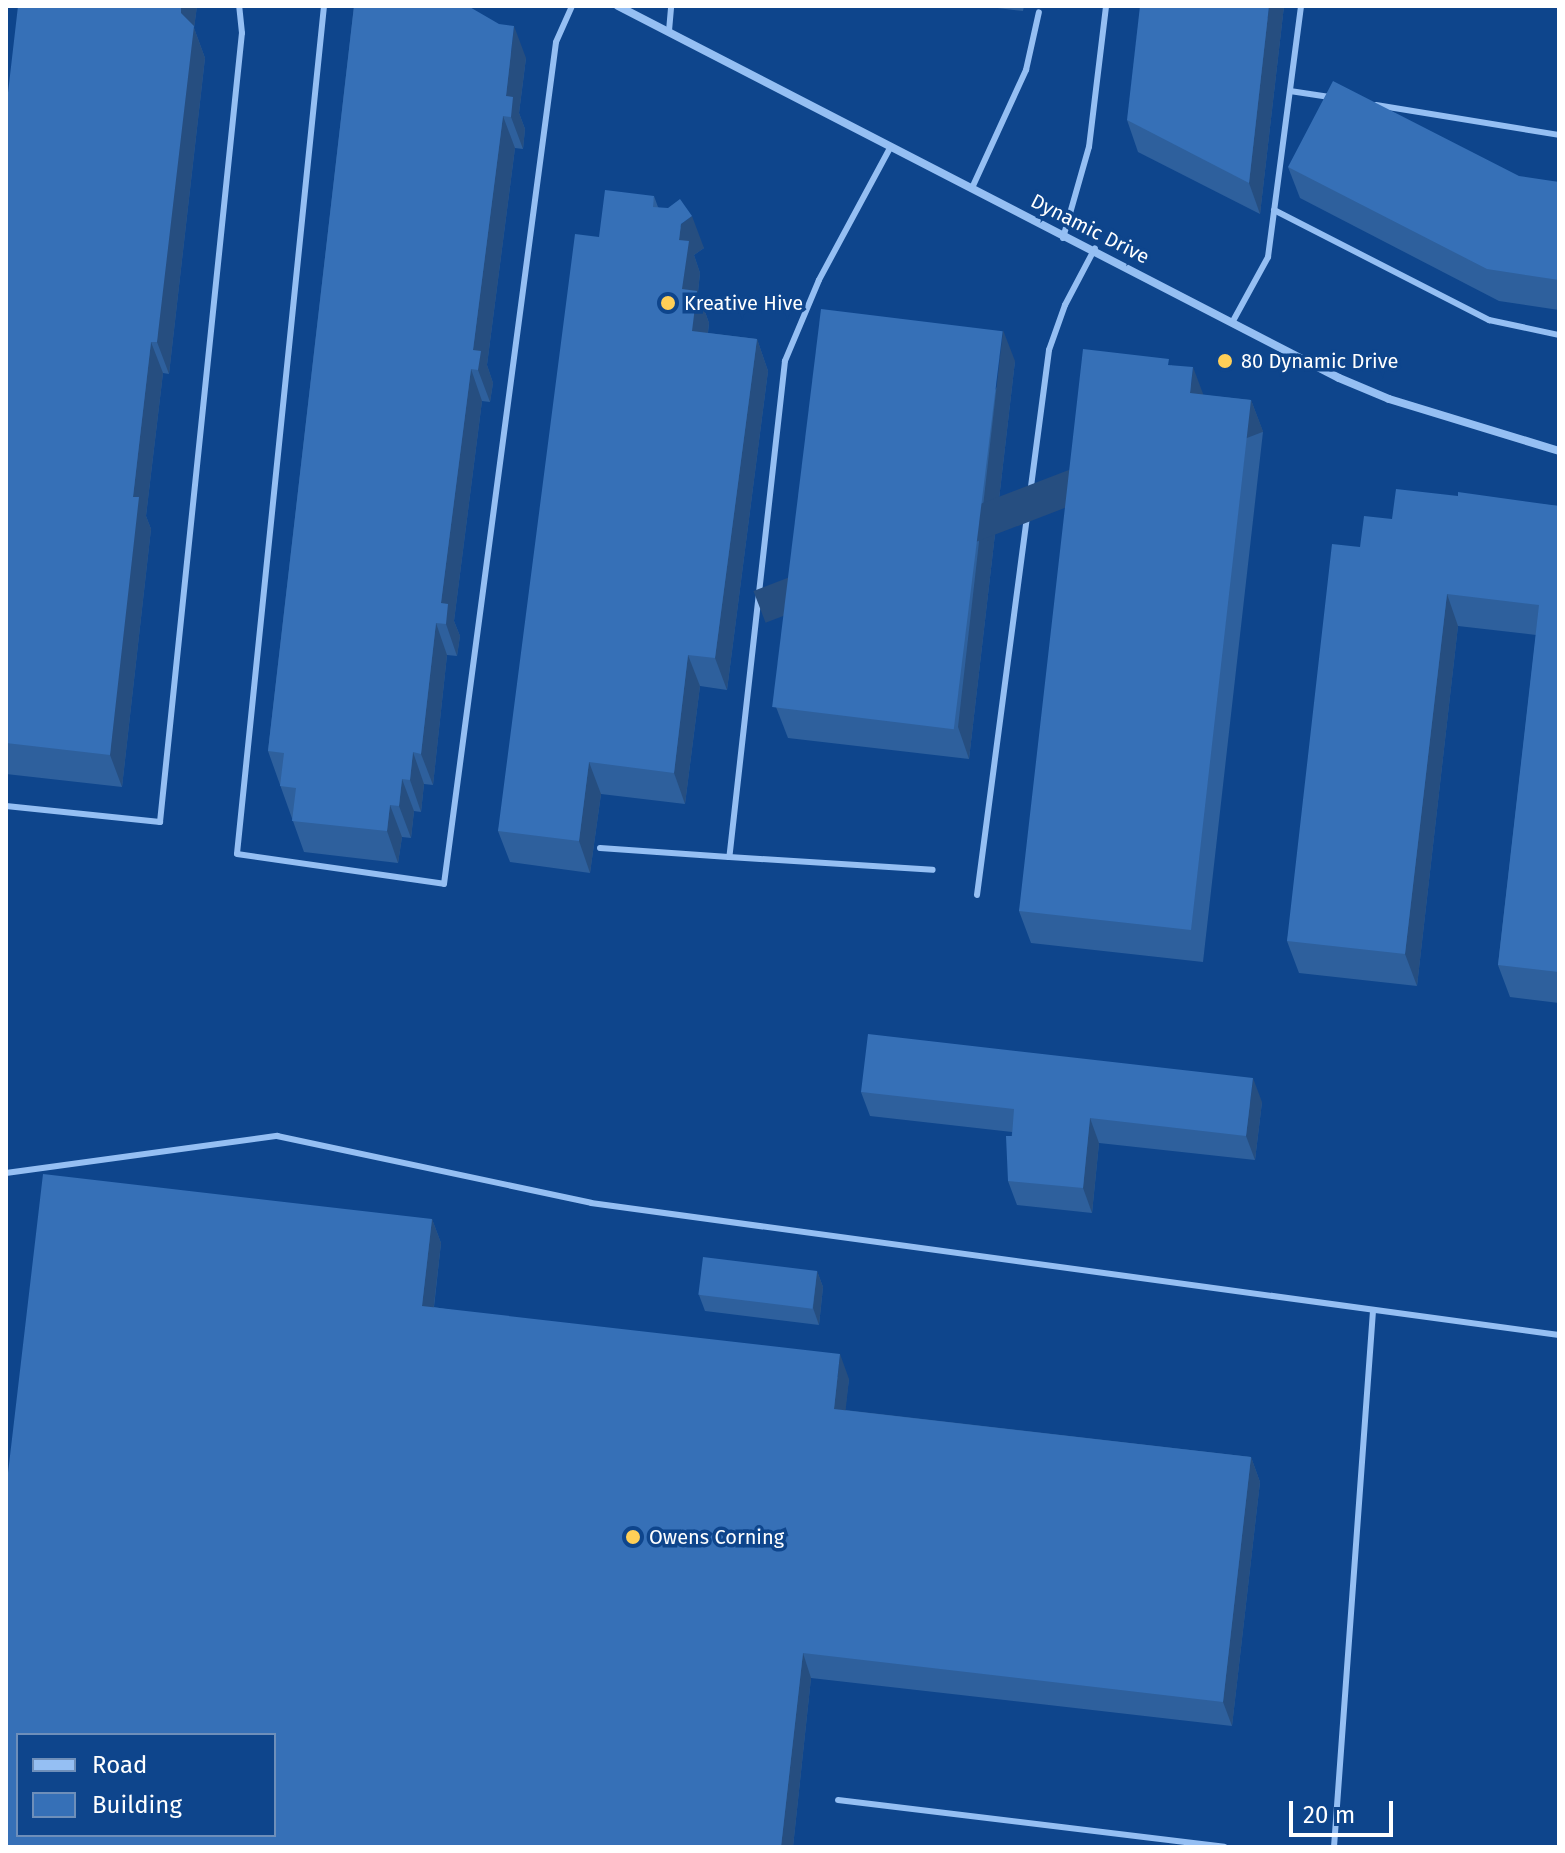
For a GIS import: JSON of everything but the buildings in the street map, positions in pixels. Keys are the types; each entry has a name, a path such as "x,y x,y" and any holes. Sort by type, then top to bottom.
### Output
{"street":[{"name":"Dynamic Drive","path":"618,6 890,148 1064,236 1095,248 1389,399 1559,451"}],"lane":[{"path":"6,806 160,822 242,33 239,6"},
{"path":"324,6 237,854 444,884 556,42 572,6"},
{"path":"669,31 671,6"},
{"path":"1064,236 1089,147 1106,6"},
{"path":"1233,321 1268,257 1301,6"},
{"path":"972,188 1026,70 1039,12"},
{"path":"1290,91 1335,98"},
{"path":"1364,103 1559,135"},
{"path":"729,857 785,361 819,280 890,148"},
{"path":"1274,210 1489,320 1559,335"},
{"path":"977,895 1049,350 1061,312 1095,248"},
{"path":"600,848 933,870"},
{"path":"6,1173 277,1136 591,1203 1559,1335"},
{"path":"1334,1847 1373,1311"},
{"path":"838,1800 1224,1847"}],"place":[{"name":"Kreative Hive","path":"668,303"},
{"name":"80 Dynamic Drive","path":"1225,361"},
{"name":"Owens Corning","path":"633,1537"}]}
